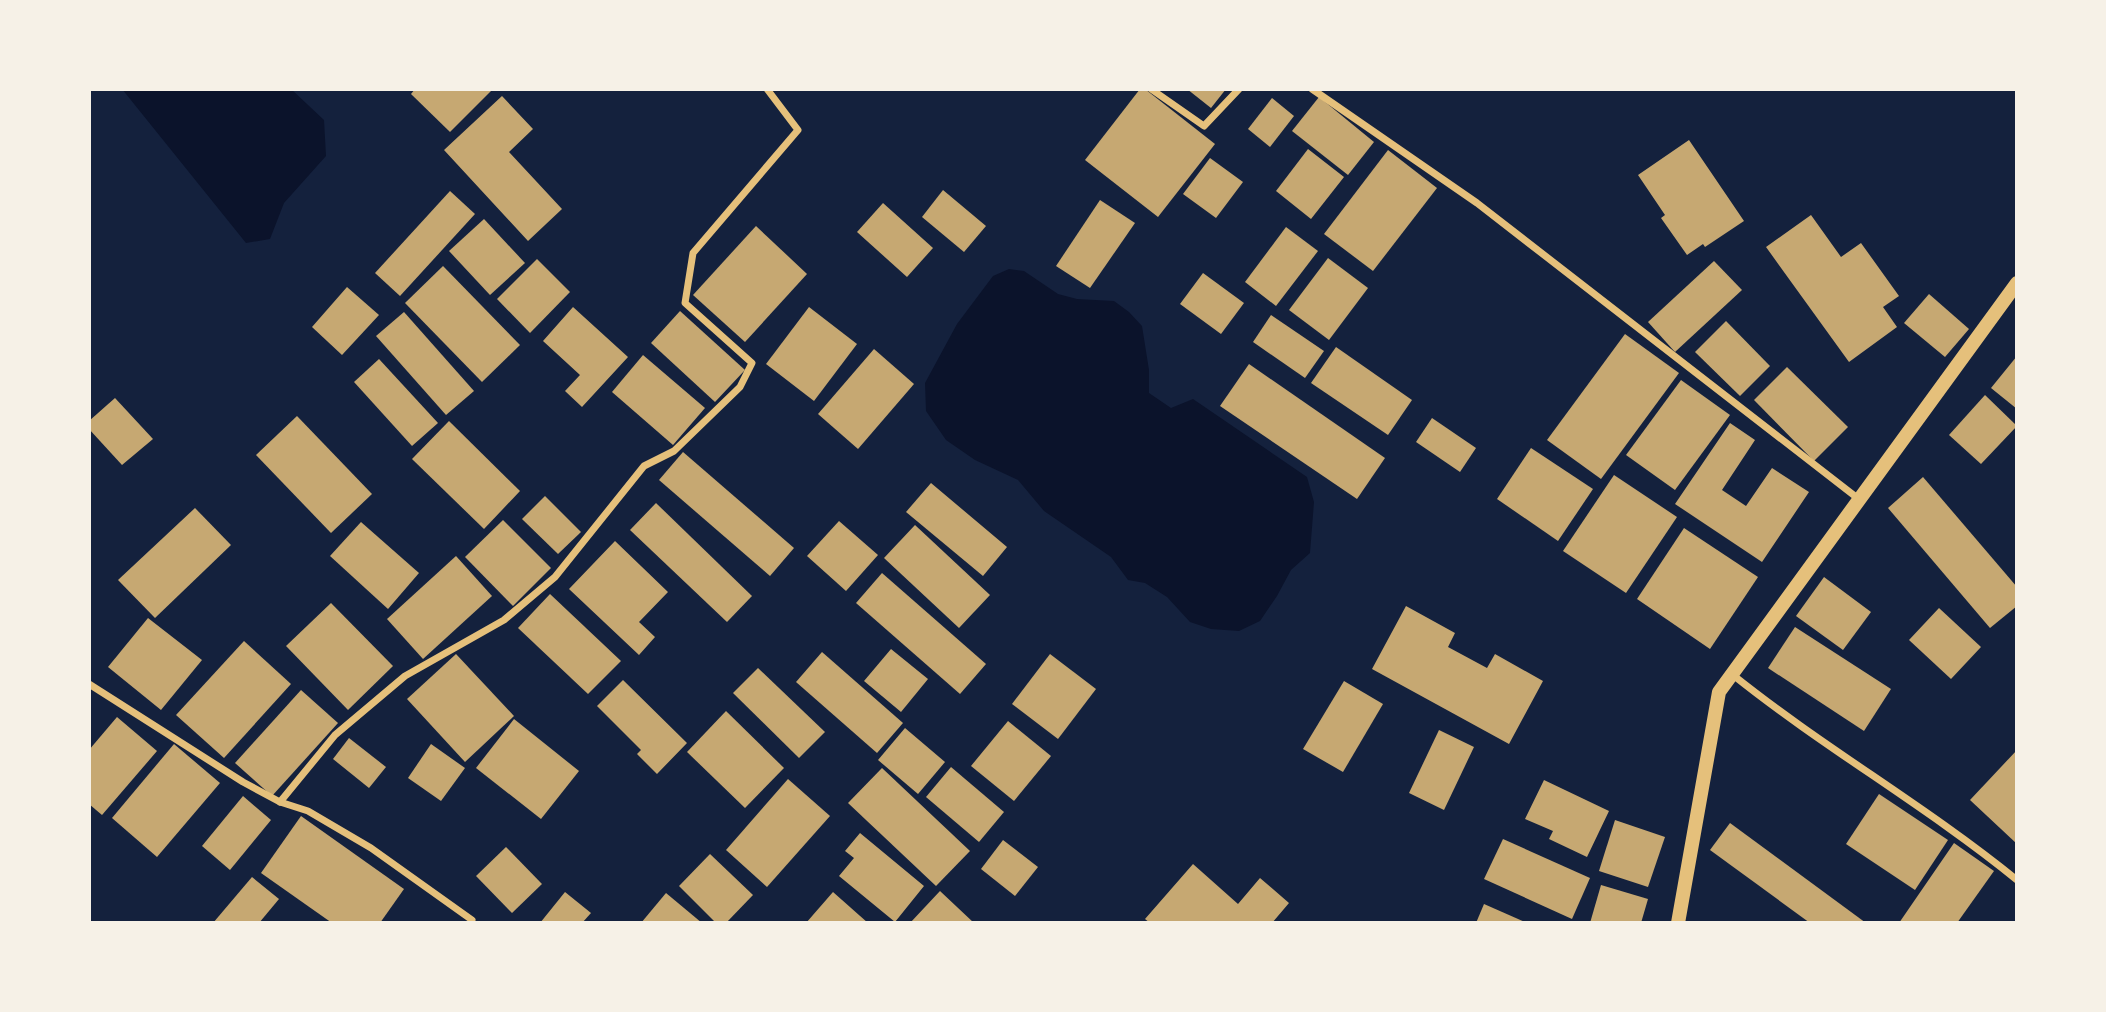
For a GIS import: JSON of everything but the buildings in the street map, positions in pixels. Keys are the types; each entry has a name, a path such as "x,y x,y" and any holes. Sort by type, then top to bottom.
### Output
{"main road":[{"path":"1678,923 1719,692 2017,283"}],"street":[{"path":"280,803 335,734 405,677 504,620 555,578 644,466 674,452 740,387 752,363 685,303 693,253 798,130 767,89"},
{"path":"1151,89 1204,126 1239,89"},
{"path":"1311,89 1477,203 1861,500"},
{"path":"1733,675 1780,713 1904,796 2017,880"},
{"path":"89,684 231,775 280,803 308,811 371,848 472,920"}],"water":[{"path":"122,89 291,89 324,120 326,156 284,203 270,239 246,243"},
{"path":"1009,269 1024,271 1058,294 1077,299 1114,301 1142,326 1149,370 1149,393 1171,408 1193,399 1307,477 1314,502 1310,553 1291,570 1260,621 1239,631 1211,629 1190,622 1167,597 1145,583 1128,580 1111,557 1044,511 1018,480 975,460 946,440 926,411 925,383 957,324 993,276"}]}
